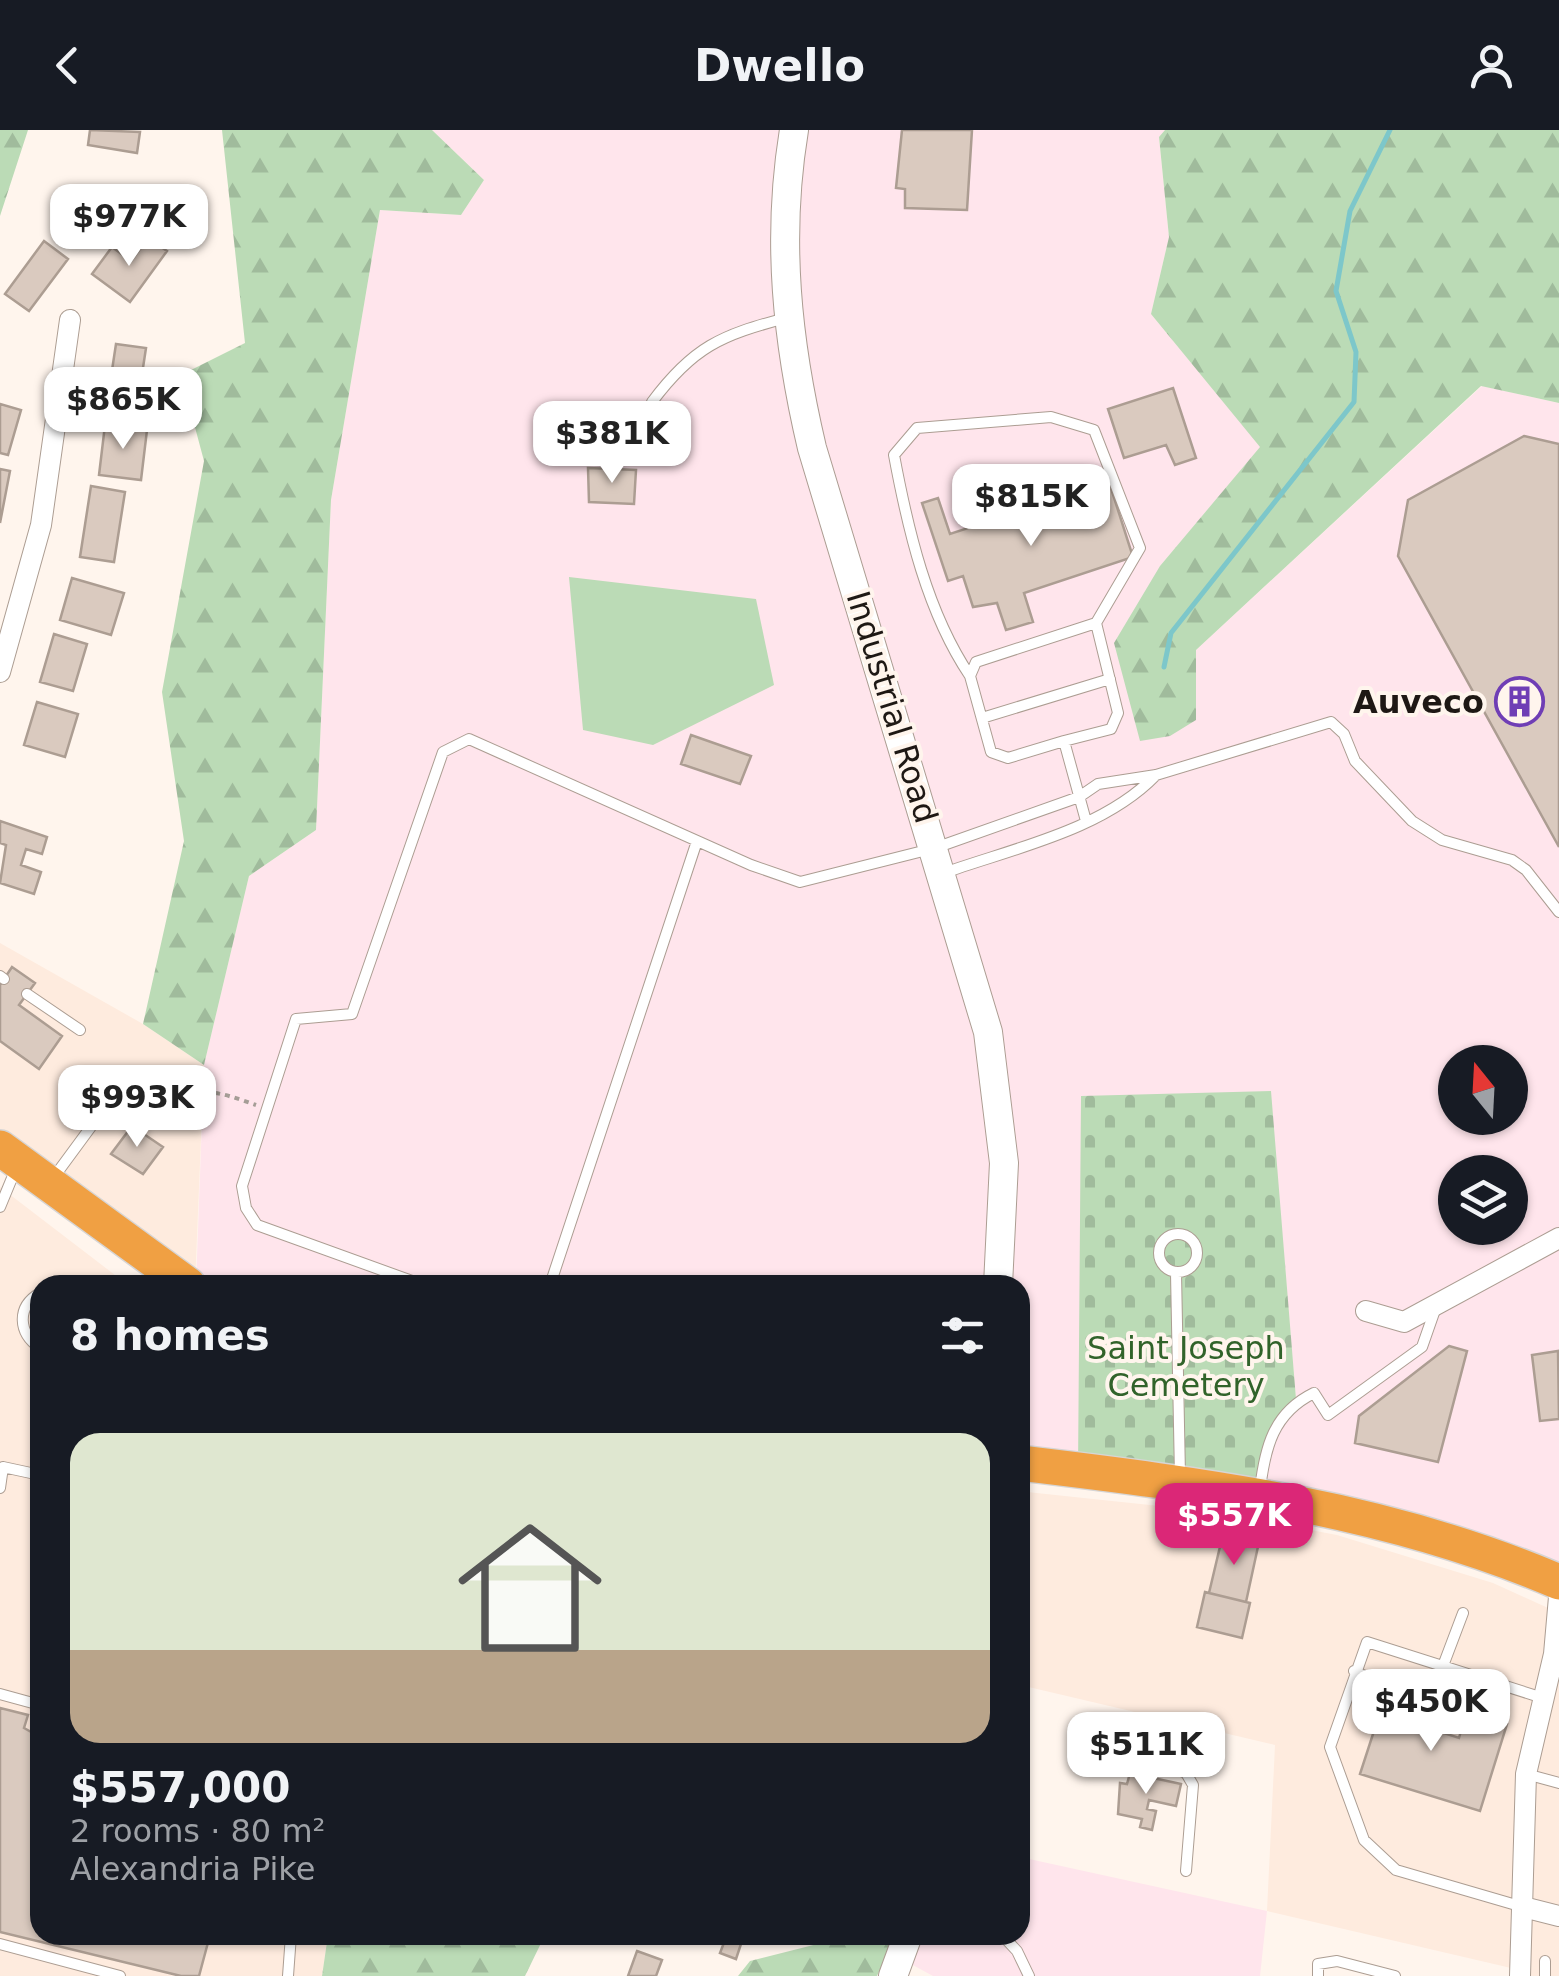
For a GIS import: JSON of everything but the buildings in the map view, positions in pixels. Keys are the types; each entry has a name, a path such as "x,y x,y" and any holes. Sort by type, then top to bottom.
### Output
{"highway":[{"path":"9,1154 175,1275"},
{"path":"1030,1464 1259,1494 1382,1520 1510,1561 1559,1582"}],"main road":[{"name":"Industrial Road","path":"794,130 784,234 786,318 812,448 984,1015 1004,1163 998,1275"},
{"path":"892,1976 904,1945"}],"street":[{"path":"0,672 41,525 70,320"},
{"path":"1366,1312 1404,1322 1559,1238"},
{"path":"1520,1976 1526,1774 1557,1652 1559,1597"},
{"path":"1523,1907 1559,1916"}],"lane":[{"path":"652,402 675,370 704,346 728,333 786,318"},
{"path":"970,676 976,662 1096,622 1140,548 1094,430 1051,417 917,428 894,455 906,516 947,642 970,676 992,752 1008,758 1111,729 1118,713 1096,622"},
{"path":"982,718 1110,679"},
{"path":"939,860 1079,797 1098,784 1156,775 1331,722 1344,734 1355,761 1412,821 1442,840 1512,860 1526,870 1559,912"},
{"path":"395,1275 257,1226 246,1208 242,1186 296,1019 352,1014 443,752 469,739 697,841 800,882 939,860 1086,820 1142,789 1156,775"},
{"path":"1064,740 1086,820"},
{"path":"553,1275 697,841"},
{"path":"27,994 80,1030"},
{"path":"50,1182 132,1071"},
{"path":"0,1207 9,1154"},
{"path":"1176,1272 1180,1483"},
{"path":"30,1299 22,1321 30,1339"},
{"path":"1259,1494 1265,1452 1280,1419 1314,1392 1328,1416 1422,1347 1436,1306"},
{"path":"0,1488 4,1467 30,1473"},
{"path":"1354,1671 1390,1688 1426,1695 1444,1666 1463,1613"},
{"path":"1523,1907 1396,1870 1364,1840 1330,1748 1367,1642 1543,1698"},
{"path":"0,1694 30,1702"},
{"path":"1169,1766 1186,1773 1193,1785 1186,1871"},
{"path":"1526,1774 1559,1784"},
{"path":"0,1944 120,1976"},
{"path":"288,1976 290,1945"},
{"path":"1011,1945 1029,1976"},
{"path":"1318,1976 1318,1964 1337,1961 1395,1976"},
{"path":"1545,1961 1545,1976"}],"path":[{"path":"168,1108 188,1094 207,1090 267,1108"}],"shaded area":[{"path":"432,130 1165,130 1159,138 1169,237 1151,314 1261,447 1160,566 1196,650 1482,386 1559,403 1559,1582 1259,1494 1265,1452 1296,1399 1270,1092 1078,1470 1030,1464 1030,1275 196,1275 204,1065 249,876 316,830 331,500 380,210 461,215 484,180"},
{"path":"0,943 143,1024 204,1065 195,1275 181,1275 0,1148"},
{"path":"0,1187 115,1275 30,1275 30,1945 327,1945 322,1976 0,1976"},
{"path":"1030,1492 1216,1512 1337,1535 1493,1583 1559,1613 1559,1976 1511,1976 1511,1968 1267,1911 1275,1745 1030,1687"},
{"path":"1030,1859 1267,1911 1260,1976 933,1976 911,1964 916,1945 1030,1945"}],"green space":[{"path":"0,130 28,130 0,216"},
{"path":"222,130 432,130 484,180 461,215 380,210 331,500 316,830 249,876 204,1065 143,1024 184,841 162,692 204,461 181,375 245,343"},
{"path":"1165,130 1559,130 1559,403 1481,386 1196,650 1196,720 1170,736 1140,741 1114,643 1160,566 1260,447 1151,314 1169,237 1159,137"},
{"path":"569,577 756,599 774,685 653,745 583,730"},
{"name":"Saint Joseph Cemetery","path":"1271,1091 1296,1399 1280,1419 1259,1494 1078,1470 1081,1096"},
{"path":"327,1945 540,1945 525,1976 322,1976"},
{"path":"813,1945 891,1945 877,1976 738,1976 750,1961"}],"waterway":[{"path":"1164,667 1171,633 1354,402 1356,352 1336,291 1350,211 1390,130"}],"place":[{"name":"Auveco","path":"1519,702"}]}
